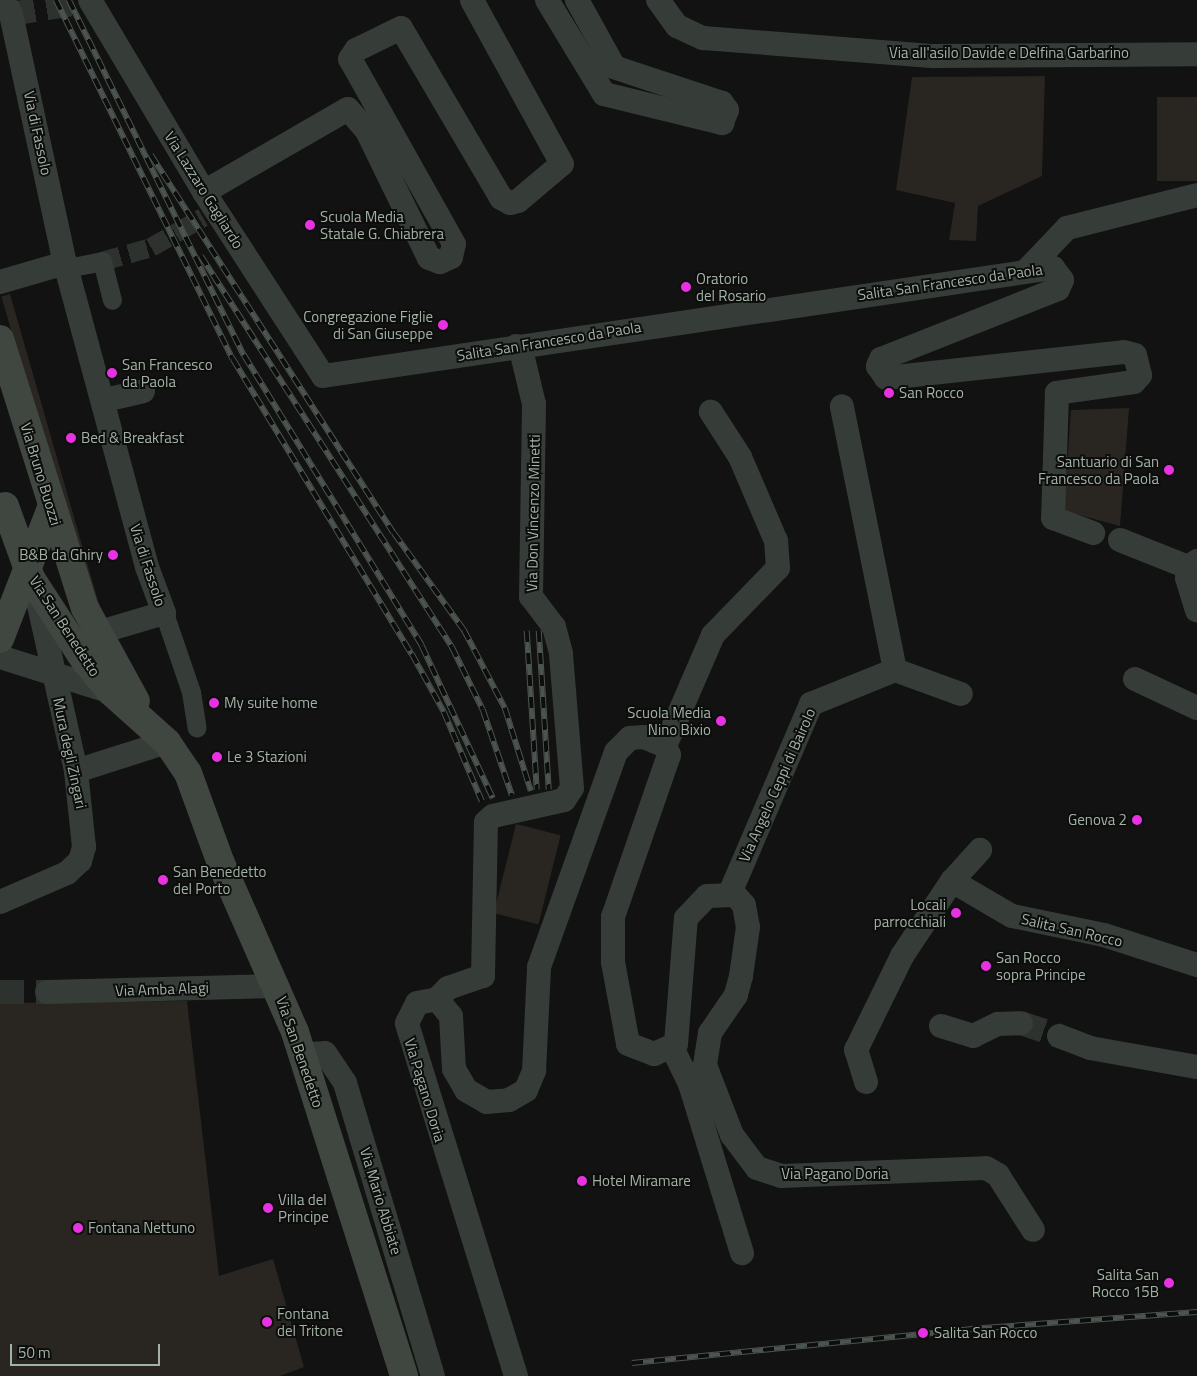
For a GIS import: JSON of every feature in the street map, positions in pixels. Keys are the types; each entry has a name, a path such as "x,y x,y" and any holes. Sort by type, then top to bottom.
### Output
{"main road":[{"name":"Via Bruno Buozzi","path":"0,340 51,508 85,608"},
{"path":"3,496 11,610"},
{"name":"Via San Benedetto","path":"3,496 30,574 111,692 160,734"},
{"path":"0,639 11,610 30,574 51,508"},
{"name":"Via San Benedetto","path":"85,608 97,633 160,734 188,773 220,861 277,986 302,1054 404,1376"}],"street":[{"name":"Via Lazzaro Gagliardo","path":"91,0 207,206 323,376"},
{"path":"207,206 348,109 367,131 429,258 446,261 454,244 350,59 356,50 401,28 501,198 510,203 518,201 562,164 472,0"},
{"path":"547,0 595,86 604,94 722,123 727,110 722,103 614,67 577,0"},
{"name":"Via all'asilo Davide e Delfina Garbarino","path":"658,0 677,26 703,38 934,56 1197,54"},
{"name":"Via di Fassolo","path":"7,7 66,265 105,400 137,530 191,692 198,728"},
{"path":"1027,270 1067,228 1197,195"},
{"path":"0,282 66,265 102,261 112,300"},
{"name":"Salita San Francesco da Paola","path":"323,376 1027,270 1053,268 1062,280 1058,289 881,359 880,375 886,378 1124,352 1135,355 1140,374 1134,382 1057,393 1053,518 1093,532"},
{"name":"Via Don Vincenzo Minetti","path":"437,999 448,988 483,976 486,822 493,816 564,800 572,788 561,653 554,627 530,597 534,404 522,354 516,346"},
{"path":"105,400 143,391"},
{"path":"842,406 894,670 961,694"},
{"path":"711,412 740,457 776,541 776,574 730,613 703,653 665,746 668,764 616,899 611,936 626,1041 645,1053 659,1054 672,1047 678,1040 686,918 701,899 730,893"},
{"path":"1120,540 1193,564 1187,578 1197,610"},
{"name":"Mura degli Zingari","path":"0,902 67,872 80,861 85,825 76,770 55,674 30,574"},
{"path":"97,633 164,613"},
{"path":"0,658 111,692"},
{"name":"Via Angelo Ceppi di Bairolo","path":"730,893 811,704 894,670"},
{"path":"1135,679 1197,708"},
{"path":"76,770 160,734"},
{"path":"437,999 451,1016 454,1069 466,1090 487,1102 510,1100 526,1090 534,1071 539,967 616,752 624,741 636,736 665,746"},
{"path":"866,1082 856,1050 902,956 952,881 980,850"},
{"name":"Salita San Rocco","path":"952,881 1012,916 1104,935 1197,965"},
{"name":"Via Pagano Doria","path":"730,893 740,899 747,915 745,949 739,988 710,1033 705,1065 732,1136 757,1168 781,1176 986,1168 998,1176 1033,1230"},
{"name":"Via Amba Alagi","path":"47,992 277,986"},
{"name":"Via Pagano Doria","path":"437,999 412,1008 407,1034 516,1376"},
{"path":"941,1026 973,1036 998,1024 1021,1023"},
{"path":"1059,1036 1090,1048 1197,1067"},
{"path":"672,1047 690,1084 742,1253"},
{"name":"Via Mario Abbiate","path":"302,1054 325,1052 345,1083 433,1376"}],"shaded area":[{"path":"1045,76 1042,176 978,206 976,241 949,240 955,203 896,190 912,77"},
{"path":"1157,97 1197,97 1197,181 1157,181"},
{"path":"10,294 102,615 93,618 1,296"},
{"path":"1129,408 1120,526 1064,511 1071,410"},
{"path":"516,824 561,835 538,924 494,913"},
{"path":"187,1001 219,1276 273,1259 304,1367 280,1376 0,1376 0,1003"}],"tunnel":[{"path":"11,14 91,1"},
{"path":"102,261 151,247 203,217"},
{"path":"0,992 47,992"},
{"path":"1021,1023 1059,1036"}],"railway":[{"path":"56,0 233,359 412,654 444,712 482,801"},
{"path":"69,0 244,355 422,646 493,798"},
{"path":"151,155 394,533 464,630 505,708 531,791"},
{"path":"201,256 452,647 483,710 512,795"},
{"path":"527,631 537,790"},
{"path":"539,631 549,790"},
{"path":"632,1363 970,1329 1197,1312"}],"place":[{"name":"Scuola Media Statale G. Chiabrera","path":"310,225"},
{"name":"Oratorio del Rosario","path":"686,287"},
{"name":"Congregazione Figlie di San Giuseppe","path":"443,325"},
{"name":"San Francesco da Paola","path":"112,373"},
{"name":"San Rocco","path":"889,393"},
{"name":"Bed & Breakfast","path":"71,438"},
{"name":"Santuario di San Francesco da Paola","path":"1169,470"},
{"name":"B&B da Ghiry","path":"113,555"},
{"name":"My suite home","path":"214,703"},
{"name":"Scuola Media Nino Bixio","path":"721,721"},
{"name":"Le 3 Stazioni","path":"217,757"},
{"name":"Genova 2","path":"1137,820"},
{"name":"San Benedetto del Porto","path":"163,880"},
{"name":"Locali parrocchiali","path":"956,913"},
{"name":"San Rocco sopra Principe","path":"986,966"},
{"name":"Hotel Miramare","path":"582,1181"},
{"name":"Villa del Principe","path":"268,1208"},
{"name":"Fontana Nettuno","path":"78,1228"},
{"name":"Salita San Rocco 15B","path":"1169,1283"},
{"name":"Fontana del Tritone","path":"267,1322"},
{"name":"Salita San Rocco","path":"923,1333"}]}
